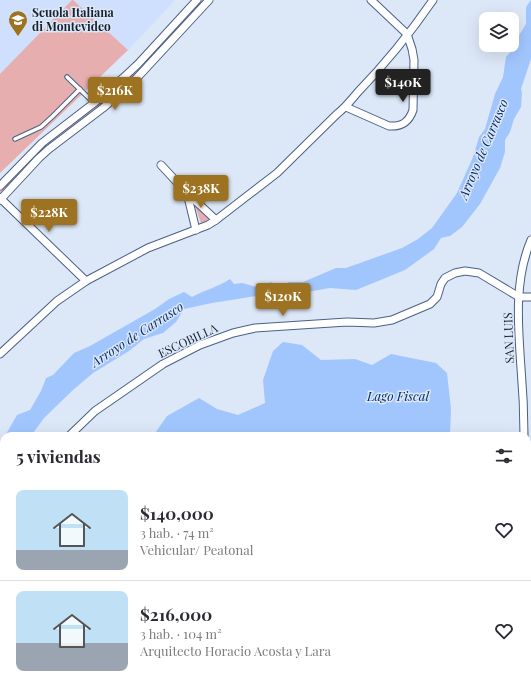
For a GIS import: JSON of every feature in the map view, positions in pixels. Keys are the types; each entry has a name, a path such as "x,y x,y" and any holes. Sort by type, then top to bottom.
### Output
{"street":[{"path":"0,186 42,143 109,91 138,64 197,0"},
{"path":"86,281 0,199 49,149 103,108 136,80 209,0"},
{"path":"346,107 389,126 396,126 407,122 411,117 413,110 414,60 408,34 371,0"},
{"path":"0,354 57,301 86,281 148,248 208,226 277,173 346,107 352,98 382,67 433,0"},
{"path":"160,165 216,220"},
{"path":"187,193 196,230"},
{"name":"SAN LUIS","path":"524,432 518,327 519,297 520,278 525,253 531,240"},
{"name":"ESCOBILLA","path":"73,432 95,411 163,364 200,345 233,333 255,328 347,322 374,323 392,320 430,304 437,297 441,284 445,278 455,273 464,271 479,273 519,297"},
{"path":"519,297 531,297"},
{"path":"523,398 531,398"}],"lane":[{"path":"68,76 94,103"},
{"path":"15,139 41,127 80,89"}],"shaded area":[{"name":"Scuola Italiana di Montevideo","path":"0,0 72,0 0,74"},
{"name":"Scuola Italiana di Montevideo","path":"73,0 175,0 128,50"}],"green space":[{"path":"72,0 128,50 0,173 0,74"},
{"path":"201,0 206,0 133,79 1,194 0,193 0,191 40,149 61,131 105,99 130,77"},
{"path":"194,203 210,218 201,223"}],"water":[{"name":"Arroyo de Carrasco","path":"531,0 531,59 521,89 521,107 505,140 505,152 500,168 480,204 462,227 450,236 441,238 434,249 405,270 356,290 330,288 301,293 289,291 280,301 256,296 184,309 176,322 163,333 144,339 129,351 93,373 44,418 34,432 7,432 17,415 30,410 41,391 46,378 53,375 74,353 90,346 155,309 169,299 184,292 192,297 230,279 234,284 242,283 259,288 271,282 281,287 289,282 303,282 336,268 346,268 402,248 418,239 432,228 457,193 473,157 479,137 485,129 495,94 503,77 506,57 510,52 519,52 519,35 526,24 526,7"},
{"name":"Lago Fiscal","path":"283,342 302,345 321,360 355,359 372,365 391,354 436,363 447,373 451,409 450,432 156,432 167,416 199,398 217,409 238,415 265,403 263,380 273,351"}],"place":[{"name":"Scuola Italiana di Montevideo","path":"18,37"}]}
